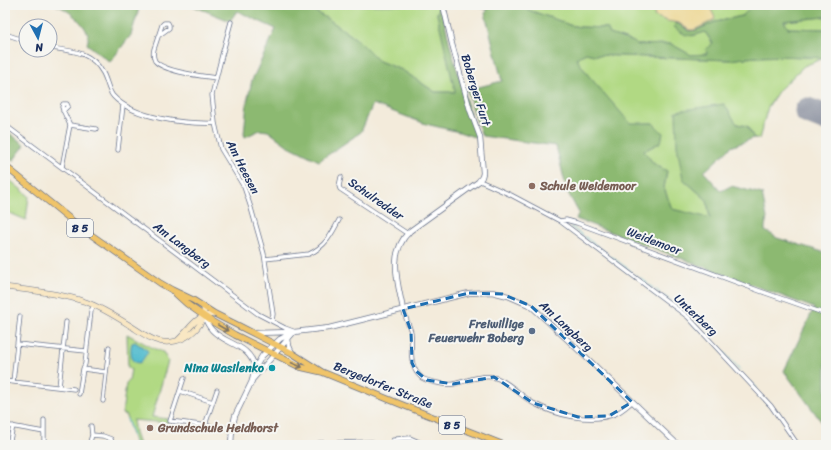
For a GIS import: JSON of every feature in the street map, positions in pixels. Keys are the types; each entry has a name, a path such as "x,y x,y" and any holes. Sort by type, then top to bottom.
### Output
{"main road":[{"name":"Bergedorfer Straße","path":"5,166 80,227 146,274 172,290 193,300 215,314 292,353 322,372 393,402 504,445"},
{"path":"5,287 60,294 94,305 152,339 162,342 174,341 181,337 197,319 215,314"},
{"name":"Bergedorfer Straße","path":"172,290 187,304 235,335 300,367 322,372"},
{"path":"204,307 204,316"}],"street":[{"name":"Boberger Furt","path":"443,5 470,110 480,137 483,173 480,181"},
{"name":"Am Heesen","path":"231,22 212,95 215,123 219,145 247,192 262,244 273,314 272,322"},
{"path":"5,34 18,38"},
{"path":"158,36 153,55 159,64 190,75 216,78"},
{"path":"58,49 79,53 91,59 103,73 112,95 123,105 155,117 173,121 202,124 215,123"},
{"path":"118,150 123,105"},
{"path":"62,167 70,125 63,111"},
{"name":"Am Langberg","path":"5,125 244,304 272,322 294,332"},
{"path":"70,125 96,129"},
{"name":"Schulredder","path":"340,177 340,189 408,234"},
{"name":"Weidemoor","path":"480,181 511,195 560,221 566,220 577,222 760,291 826,314"},
{"name":"Schulredder","path":"403,309 396,275 396,265 399,247 403,239 480,181"},
{"path":"265,259 309,254 316,251 326,242 339,220"},
{"name":"Unterberg","path":"560,221 688,317 771,406 798,445"},
{"name":"Am Langberg","path":"255,368 262,356 280,339 294,332 330,328 469,293 492,292 509,296 530,306 678,445"},
{"path":"79,394 85,364 91,310 94,305"},
{"path":"403,309 410,331 412,363 422,378 440,384 453,384 478,377 494,377 501,380 533,403 557,413 578,417 592,418 609,416 622,410 632,402"},
{"path":"13,382 20,316"},
{"path":"204,316 208,326 216,334 241,347 245,351 253,361 255,368 252,381 235,416 230,445"},
{"path":"59,387 66,322"},
{"path":"253,333 294,332"},
{"path":"252,381 294,332"},
{"path":"288,338 292,353"},
{"path":"17,344 86,351"},
{"path":"103,401 109,347"},
{"path":"83,369 106,372"},
{"path":"184,378 170,421 232,429"},
{"path":"5,381 74,389"},
{"path":"205,426 217,390"},
{"path":"180,391 213,402"},
{"path":"44,420 44,445"},
{"path":"5,425 44,432"},
{"path":"9,445 13,426"},
{"path":"89,445 92,435 90,426"},
{"path":"92,435 103,436 111,439 113,445"},
{"path":"395,445 395,439 410,438 426,445"},
{"path":"319,443 334,444 372,442 373,445"}],"highlighted area":[{"path":"469,293 502,294 531,306 632,402 609,416 578,417 533,403 494,377 453,384 427,380 416,371 412,363 411,331 403,309"}],"green space":[{"path":"56,5 140,5 131,35 110,62 87,44 88,33 78,20 64,9"},
{"path":"191,5 304,5 331,21 359,41 379,61 402,70 435,92 455,92 437,14 439,5 441,5 450,45 477,138 426,124 373,104 361,132 319,161 287,145 268,131 260,130 245,137 247,102 252,80 276,29 237,11 230,21"},
{"path":"304,5 439,5 437,14 456,92 435,92 402,70 379,61 359,41 331,21"},
{"path":"474,5 524,5 523,8 569,25 607,28 610,34 634,42 637,45 671,44 691,55 707,54 706,49 713,43 705,32 689,36 674,27 675,23 689,31 697,30 715,22 742,16 753,5 826,5 826,17 784,21 788,28 826,29 826,57 824,58 777,56 730,60 594,55 586,53 576,58 588,75 630,123 653,123 663,133 661,142 644,151 654,164 667,171 664,188 672,209 710,218 707,200 683,179 677,146 676,111 724,104 737,124 747,126 754,138 731,147 704,172 721,191 731,186 762,194 767,218 765,231 777,238 826,253 826,428 784,371 814,308 576,219 579,213 567,191 556,146 482,136 467,90 502,81 485,13 488,10"},
{"path":"524,5 753,5 742,16 715,22 697,30 689,31 679,24 692,36 705,32 713,44 707,54 691,55 671,44 637,45 634,42 610,34 607,28 569,25 523,8"},
{"path":"826,17 826,29 788,28 784,21"},
{"path":"586,53 594,55 730,60 777,56 824,58 804,66 779,90 768,107 759,139 754,138 747,126 737,124 683,179 707,200 710,219 672,209 664,188 667,171 654,164 644,151 661,142 653,123 630,124 588,75 576,58"},
{"path":"5,130 25,145 13,161 5,153"},
{"path":"5,176 29,196 26,220 5,211"},
{"path":"127,334 163,352 168,361 152,417 168,419 168,423 133,420 139,445 135,445 127,415 122,414 126,384 129,381 131,369 128,368"}],"sand":[{"path":"656,5 710,5 715,18 714,20 694,30 689,30 679,23 667,21 654,16"}],"water":[{"path":"135,342 148,352 141,362 138,363 133,361 131,354 131,345"}],"waterway":[{"path":"571,227 583,236"},
{"path":"585,237 599,248"},
{"path":"601,249 607,254"},
{"path":"610,256 631,271"},
{"path":"643,280 647,283"},
{"path":"649,285 653,288"},
{"path":"655,289 660,293"},
{"path":"664,296 675,304"},
{"path":"677,306 682,310"},
{"path":"722,350 732,362"},
{"path":"734,363 740,370"},
{"path":"751,382 757,388"},
{"path":"127,419 136,445"}],"runway":[{"path":"808,111 826,118"}],"place":[{"name":"Schule Weidemoor","path":"532,186"},
{"name":"Freiwillige Feuerwehr Boberg","path":"532,331"},
{"name":"Nina Wasilenko","path":"272,368"},
{"name":"Grundschule Heidhorst","path":"150,428"}]}
